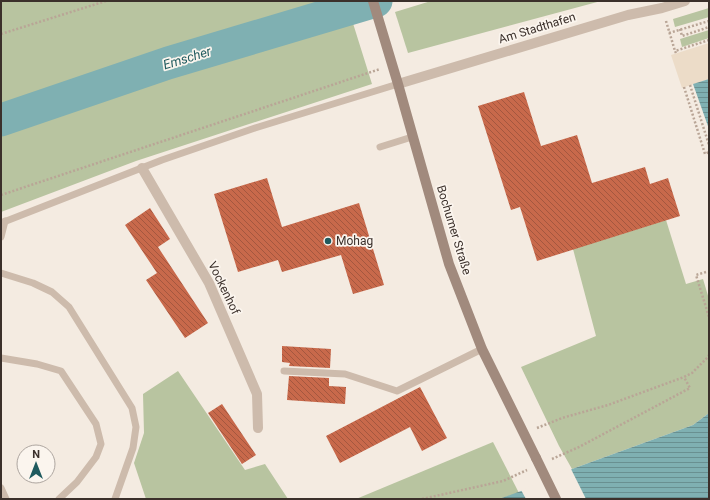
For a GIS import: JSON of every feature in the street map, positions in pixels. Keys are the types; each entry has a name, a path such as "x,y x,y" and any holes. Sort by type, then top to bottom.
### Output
{"main road":[{"name":"Bochumer Straße","path":"373,1 449,264 482,350 556,499"}],"street":[{"name":"Am Stadthafen","path":"398,84 628,15 686,1"},
{"name":"Vockenhof","path":"142,168 209,283 257,394 258,428"}],"lane":[{"path":"1,237 3,222 142,168 255,128 398,84"},
{"path":"380,147 412,136"},
{"path":"1,273 33,283 52,292 69,307 132,408 136,427 133,448 114,499"},
{"path":"284,371 345,374 397,390 482,350"},
{"path":"1,358 37,364 61,371 96,424 101,444 96,457 76,482 59,499"},
{"path":"1,488 6,499"}],"path":[{"path":"1,34 106,1"},
{"path":"709,21 669,33 676,52 709,40"},
{"path":"680,29 682,36 709,27"},
{"path":"1,195 392,66"},
{"path":"690,85 709,145"},
{"path":"684,87 705,154 709,153"},
{"path":"706,272 696,276 709,318"},
{"path":"524,433 562,418 608,405 684,377 692,373 709,355"},
{"path":"551,459 579,447 690,388 684,377"},
{"path":"422,499 503,482 530,469"}],"green space":[{"path":"1,1 346,1 372,84 136,161 1,212"},
{"path":"431,1 601,1 408,53 395,12"},
{"path":"709,8 709,17 675,27 673,19"},
{"path":"709,30 709,38 682,47 680,39"},
{"path":"666,220 686,284 703,279 709,299 709,413 693,425 572,469 559,446 521,367 596,336 573,249"},
{"path":"178,371 245,470 265,464 288,499 146,499 134,463 144,433 143,394"},
{"path":"493,442 519,493 499,499 356,499"}],"shaded area":[{"path":"709,43 709,79 682,88 671,55"}],"water":[{"path":"709,79 709,129 693,84"},
{"path":"709,413 709,499 499,499 543,483 572,469 693,425"}],"pier":[{"path":"570,467 586,499 526,499 521,490"}],"building":[{"path":"524,92 541,146 577,135 592,183 645,167 650,184 668,178 680,216 537,261 520,207 511,210 478,106"},
{"path":"267,178 282,227 359,203 384,285 353,294 341,255 282,272 278,260 238,272 214,194"},
{"path":"150,208 170,239 158,247 208,323 185,338 146,280 157,273 125,225"},
{"path":"282,346 331,349 330,368 289,366 290,363 282,362"},
{"path":"289,376 329,378 329,386 346,387 345,404 287,400"},
{"path":"420,387 447,438 422,451 410,427 340,463 326,436"},
{"path":"222,404 256,455 242,464 208,413"}],"waterway":[{"name":"Emscher","path":"1,120 168,63 376,1"}],"place":[{"name":"Mohag","path":"328,241"}]}
